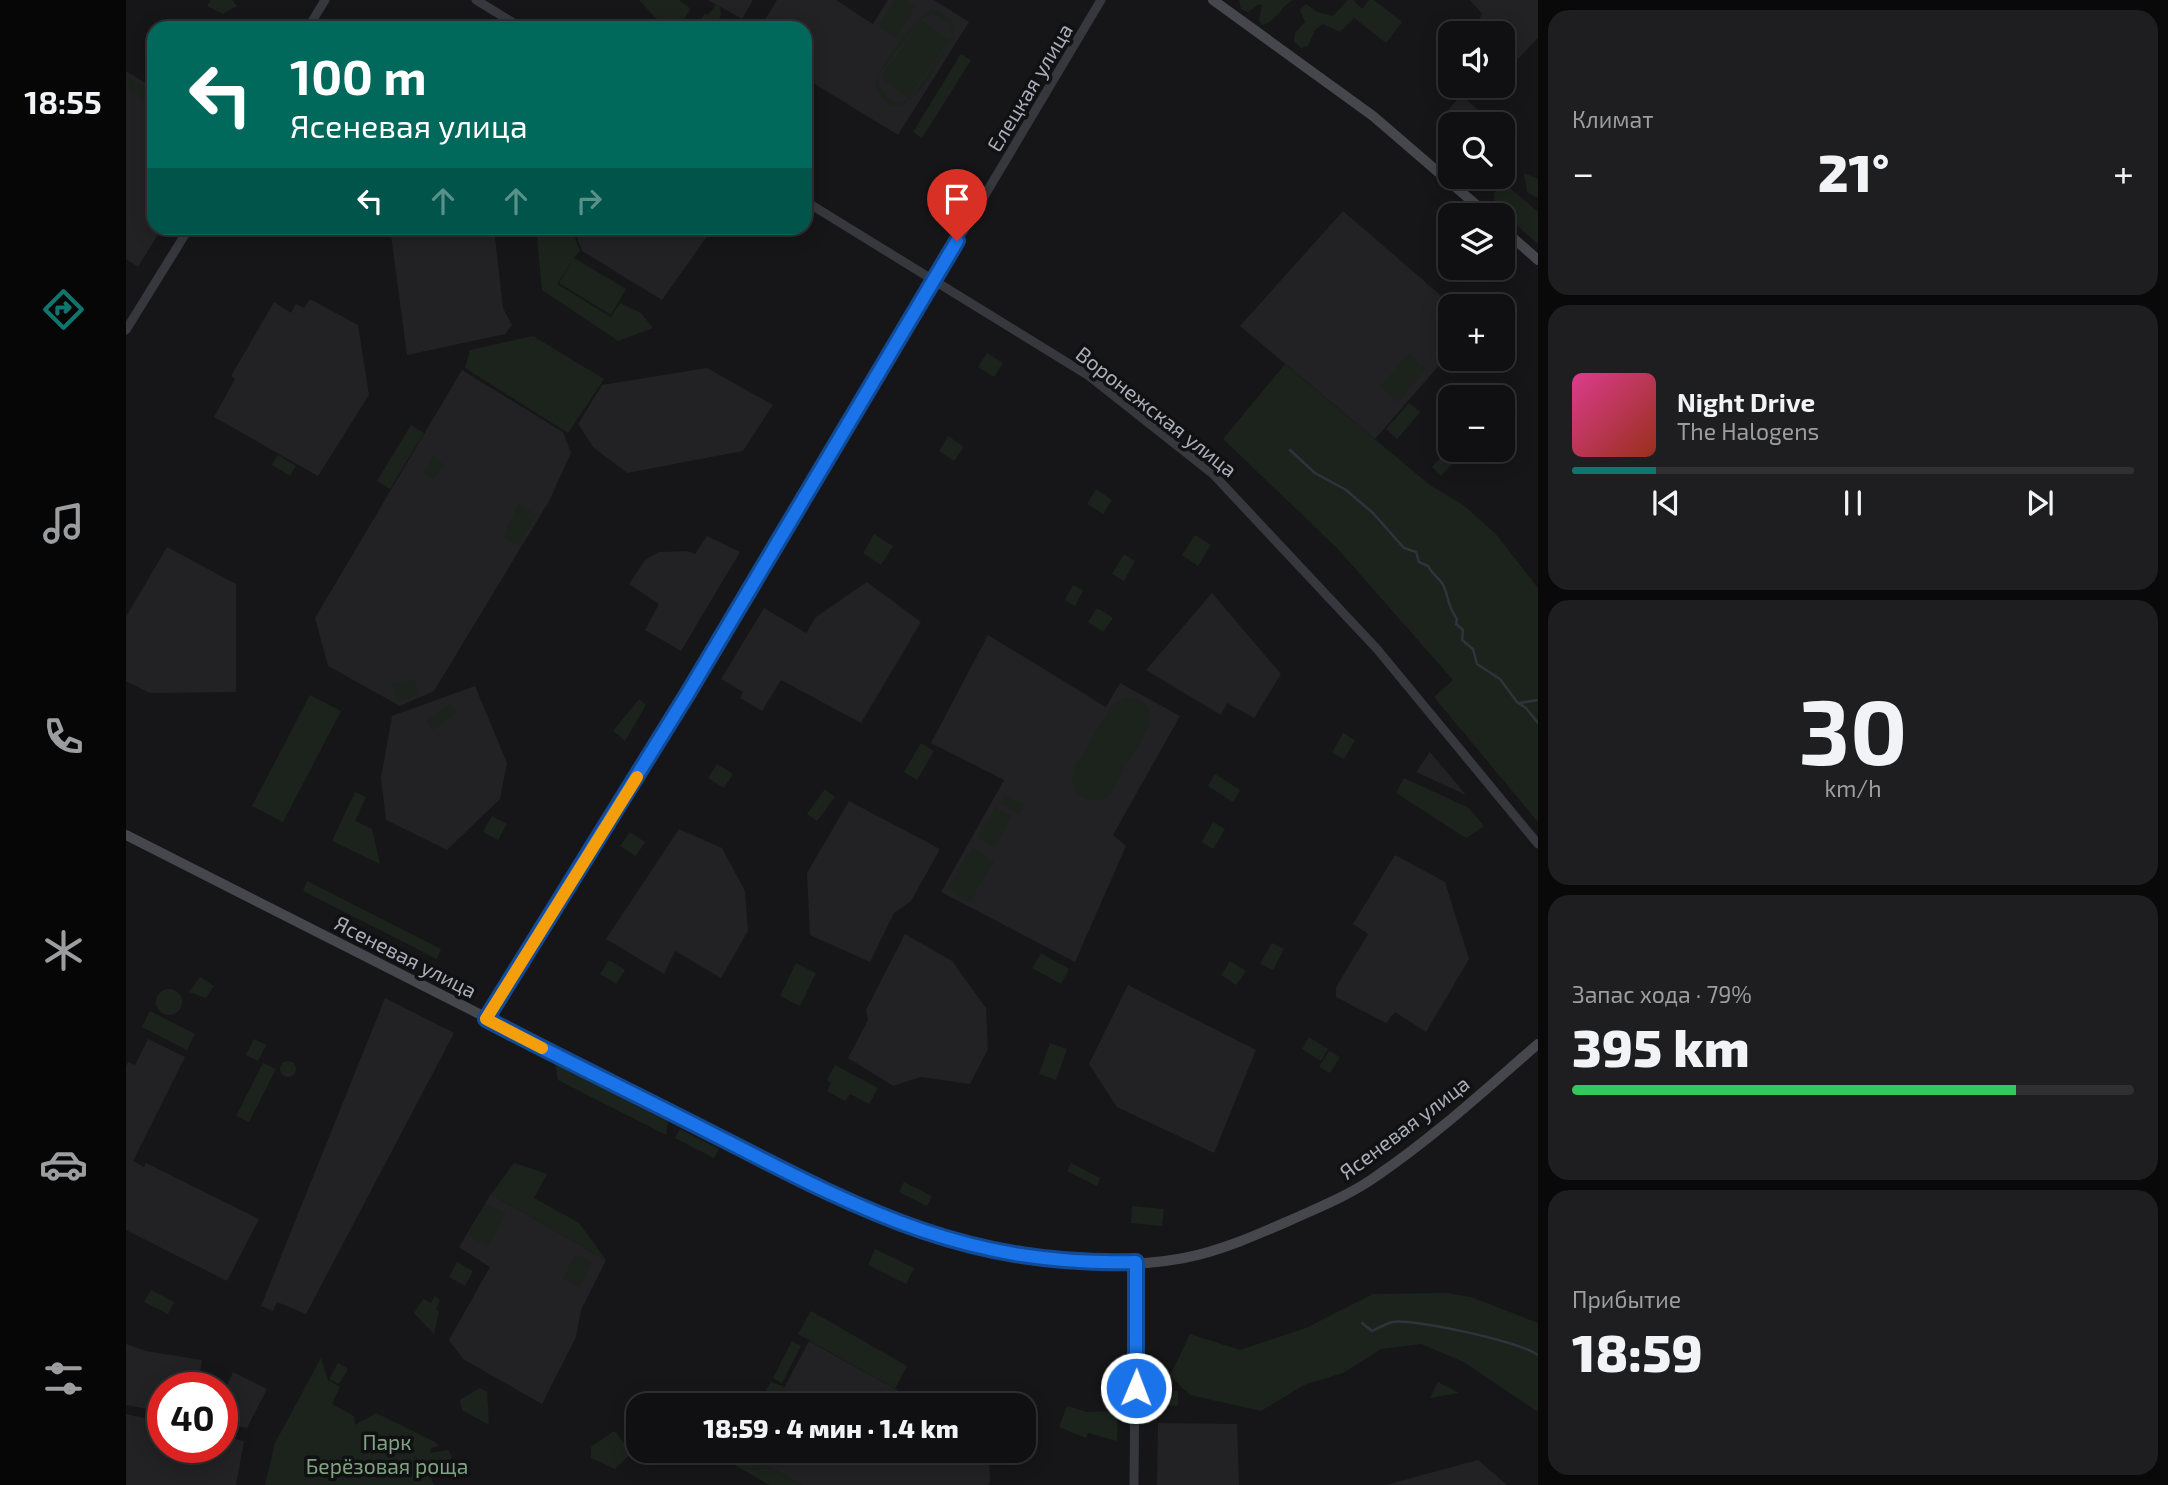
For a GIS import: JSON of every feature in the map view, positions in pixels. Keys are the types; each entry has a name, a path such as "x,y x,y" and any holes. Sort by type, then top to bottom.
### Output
{"main road":[{"path":"1216,1 1373,116 1474,203"},
{"path":"1515,240 1538,260"},
{"name":"Ясеневая улица","path":"126,835 820,1188 911,1229 1024,1258 1136,1262 1186,1258 1266,1231 1335,1200 1378,1176 1538,1044"}],"street":[{"path":"312,21 325,0"},
{"path":"476,0 510,21"},
{"name":"Елецкая улица","path":"486,1019 688,693 1101,0"},
{"name":"Воронежская улица","path":"812,205 1089,376 1230,489 1377,649 1538,844"},
{"path":"126,330 184,235"},
{"path":"1134,1485 1136,1262"}],"shaded area":[{"path":"708,0 753,0 742,19"},
{"path":"777,0 836,0 873,24 888,0 934,0 969,22 898,135 812,82 812,21 764,21"},
{"path":"1470,0 1538,0 1538,38 1515,62 1515,21 1478,21 1482,14"},
{"path":"126,71 147,84 147,235 158,235 138,267 126,259"},
{"path":"1458,98 1465,98 1481,112 1446,112"},
{"path":"1343,211 1439,294 1438,366 1375,439 1240,326"},
{"path":"391,235 495,235 503,308 512,325 505,334 407,355"},
{"path":"576,235 708,235 662,300 582,251"},
{"path":"310,299 358,325 369,395 318,476 214,417 235,379 231,376 274,302 291,313 296,304 304,308"},
{"path":"707,368 773,405 743,451 627,473 593,447 578,424 602,385"},
{"path":"462,370 563,432 571,453 549,501 434,691 400,706 328,666 315,618"},
{"path":"707,536 740,552 681,651 645,630 659,604 629,584 645,560 659,552 687,551 695,554"},
{"path":"167,547 236,584 236,692 150,693 126,681 126,617"},
{"path":"867,582 921,622 861,723 781,680 762,711 740,698 743,692 721,679 764,608 806,633 816,617"},
{"path":"1212,593 1281,674 1254,718 1227,703 1221,715 1146,670"},
{"path":"988,635 1106,707 1120,683 1180,716 1113,835 1126,846 1075,962 941,892 1004,780 931,743"},
{"path":"475,686 507,763 500,799 447,850 386,820 381,778 392,716"},
{"path":"1430,752 1466,795 1416,772"},
{"path":"849,801 940,849 911,901 894,913 870,962 810,935 807,873"},
{"path":"679,829 722,848 745,891 748,931 721,978 675,951 664,974 606,939"},
{"path":"1395,855 1445,882 1469,959 1426,1032 1395,1012 1386,1023 1336,997 1336,987 1368,934 1353,924"},
{"path":"905,934 952,961 986,1008 988,1049 970,1084 921,1077 893,1086 848,1058 868,1020 866,1010"},
{"path":"1128,985 1256,1050 1214,1153 1117,1107 1089,1064"},
{"path":"385,998 454,1033 306,1314 277,1302 273,1311 261,1306"},
{"path":"148,1039 185,1057 133,1161 144,1167 146,1163 259,1219 227,1281 126,1230 126,1066 128,1062 135,1065"},
{"path":"491,1194 606,1260 581,1310 576,1337 542,1404 463,1359 449,1340 490,1267 459,1247"},
{"path":"809,1341 903,1393 781,1393"},
{"path":"126,1344 146,1351 202,1360 200,1372 147,1372 147,1409 126,1405"},
{"path":"238,1374 267,1389 247,1428 238,1426"},
{"path":"126,1414 147,1419 147,1463 238,1463 238,1440 244,1441 236,1485 126,1485"},
{"path":"1158,1423 1237,1424 1239,1485 1157,1485"},
{"path":"1478,1460 1507,1485 1386,1485 1415,1477"},
{"path":"762,1463 989,1463 988,1485 802,1485"}],"green space":[{"path":"211,0 232,0 237,6 223,14 207,6"},
{"path":"639,0 679,0 691,9 682,21 660,21"},
{"path":"894,0 904,0 915,7 896,38 878,26"},
{"path":"1239,0 1294,0 1271,21 1261,25 1259,19 1262,5 1259,4 1248,12 1241,9"},
{"path":"1348,0 1353,0 1362,9 1369,0 1374,0 1402,22 1386,43 1354,18 1340,32 1323,24 1315,30 1308,46 1301,48 1294,41 1295,33 1305,22 1300,10 1306,4 1317,12 1333,16"},
{"path":"720,5 721,15 718,21 701,20 705,13 708,15 715,6"},
{"path":"933,10 944,14 953,26 954,36 918,93 907,102 896,106 886,101 876,87 879,76 879,86 885,95 892,101 906,101 911,98 950,42 950,24 933,13 919,21 880,74 898,44 926,13"},
{"path":"921,21 949,41 908,98 880,78"},
{"path":"961,54 971,60 922,138 913,132"},
{"path":"126,76 147,90 147,102 126,89"},
{"path":"1524,173 1538,179 1538,198 1527,192"},
{"path":"1498,189 1511,189 1538,212 1538,244 1515,224 1515,203 1495,203 1494,193"},
{"path":"537,235 574,235 580,251 557,284 611,317 620,303 641,313 653,328 618,341 542,290"},
{"path":"574,258 626,289 611,315 559,283"},
{"path":"533,336 604,379 568,433 465,368 470,350"},
{"path":"987,353 1003,363 994,377 978,367"},
{"path":"1408,354 1426,369 1398,402 1380,387"},
{"path":"1285,364 1431,486 1462,504 1495,533 1538,588 1538,822 1434,697 1453,680 1337,548 1223,439"},
{"path":"1409,403 1420,412 1397,439 1386,429"},
{"path":"411,425 424,433 390,489 377,481"},
{"path":"948,436 964,447 954,461 939,451"},
{"path":"278,455 296,466 290,476 272,465"},
{"path":"434,455 444,465 434,479 422,472"},
{"path":"1438,460 1454,462 1441,476 1432,467"},
{"path":"1096,489 1112,500 1103,514 1087,504"},
{"path":"519,504 537,515 518,545 503,536"},
{"path":"874,534 893,546 881,565 863,553"},
{"path":"1195,535 1211,545 1198,566 1182,555"},
{"path":"1124,554 1135,561 1124,581 1112,574"},
{"path":"1073,585 1083,590 1075,606 1065,600"},
{"path":"1097,608 1113,618 1103,632 1088,622"},
{"path":"415,679 419,695 396,701 392,684"},
{"path":"310,695 341,711 283,822 252,806"},
{"path":"1126,697 1142,701 1146,705 1150,713 1150,725 1109,795 1095,801 1086,799 1074,790 1072,781 1075,768 1111,706"},
{"path":"639,699 646,705 625,741 613,731"},
{"path":"450,704 457,713 433,730 426,720"},
{"path":"1343,733 1355,740 1344,759 1332,753"},
{"path":"921,743 934,751 917,780 904,772"},
{"path":"717,764 733,774 724,788 708,778"},
{"path":"1215,774 1240,790 1233,802 1208,786"},
{"path":"1404,778 1469,808 1484,826 1466,838 1396,793"},
{"path":"825,789 835,797 817,821 807,814"},
{"path":"355,792 366,797 355,821 372,829 380,864 332,841"},
{"path":"1005,794 1024,805 1019,814 1000,804"},
{"path":"995,807 1012,817 993,847 977,837"},
{"path":"492,816 507,824 498,840 483,832"},
{"path":"1213,822 1225,829 1213,849 1202,842"},
{"path":"630,832 645,842 636,856 620,846"},
{"path":"972,847 994,861 970,902 948,889"},
{"path":"307,881 441,949 437,959 303,891"},
{"path":"1272,943 1284,949 1273,970 1260,964"},
{"path":"1041,953 1069,969 1061,984 1032,968"},
{"path":"609,960 625,970 616,984 600,974"},
{"path":"1230,961 1246,971 1236,985 1221,975"},
{"path":"796,963 816,973 800,1006 780,996"},
{"path":"200,977 214,986 206,998 189,992"},
{"path":"169,989 178,993 182,1002 178,1011 169,1015 160,1011 156,1002 160,993"},
{"path":"150,1011 195,1034 187,1050 142,1027"},
{"path":"1309,1037 1328,1049 1321,1061 1302,1049"},
{"path":"254,1039 266,1045 258,1061 246,1055"},
{"path":"1050,1043 1067,1049 1056,1080 1039,1074"},
{"path":"1329,1051 1340,1057 1330,1073 1319,1067"},
{"path":"285,1061 291,1061 296,1069 294,1075 285,1077 280,1072 280,1066"},
{"path":"263,1063 276,1069 249,1122 236,1116"},
{"path":"555,1063 668,1122 666,1135 558,1080"},
{"path":"835,1065 878,1088 869,1104 850,1094 845,1101 827,1091 831,1083 827,1080"},
{"path":"680,1129 719,1149 714,1158 675,1138"},
{"path":"514,1163 547,1174 534,1198 579,1223 606,1260 491,1194"},
{"path":"1071,1163 1100,1178 1097,1186 1067,1171"},
{"path":"904,1182 932,1196 927,1206 899,1192"},
{"path":"486,1203 506,1214 488,1247 468,1236"},
{"path":"1132,1206 1164,1209 1162,1226 1131,1223"},
{"path":"875,1249 914,1268 906,1284 868,1265"},
{"path":"576,1254 592,1262 579,1287 563,1279"},
{"path":"457,1262 473,1271 465,1286 449,1277"},
{"path":"151,1290 174,1302 168,1314 144,1302"},
{"path":"1447,1293 1471,1297 1538,1323 1538,1412 1464,1362 1421,1344 1381,1349 1343,1373 1304,1385 1261,1411 1190,1395 1170,1376 1190,1334 1240,1350 1306,1328 1373,1294"},
{"path":"435,1296 440,1300 436,1309 439,1312 434,1334 414,1313 423,1299 431,1303"},
{"path":"811,1311 907,1366 895,1389 798,1334"},
{"path":"792,1341 801,1346 782,1383 773,1378"},
{"name":"Парк Берёзовая роща","path":"321,1358 328,1380 340,1387 332,1404 354,1416 355,1425 376,1413 435,1442 439,1446 431,1448 430,1453 448,1450 452,1457 442,1468 427,1469 434,1485 265,1485 275,1443"},
{"path":"338,1363 348,1369 339,1384 329,1379"},
{"path":"771,1382 785,1387 782,1393 764,1393"},
{"path":"1438,1382 1459,1393 1430,1398"},
{"path":"480,1388 487,1392 489,1425 462,1410 460,1400"},
{"path":"1160,1390 1178,1391 1178,1406 1159,1405"},
{"path":"1067,1406 1087,1412 1118,1411 1117,1441 1088,1433 1086,1438 1059,1427"},
{"path":"614,1431 626,1445 626,1458 615,1469 591,1458 591,1447"},
{"path":"731,1463 762,1463 802,1485 769,1485"}],"waterway":[{"path":"1290,450 1315,473 1346,490 1373,513 1404,548 1416,552 1419,562 1428,566 1444,586 1457,619 1456,624 1463,630 1462,640 1473,649 1477,664 1500,679 1517,702 1526,708 1538,723"},
{"path":"1520,703 1538,700"},
{"path":"1362,1323 1372,1331 1392,1322 1443,1327 1511,1344 1538,1355"}],"slow traffic":[{"path":"542,1048 486,1019 637,777"}],"route":[{"path":"957,241 619,807 486,1019 809,1182 882,1218 911,1229 945,1240 1024,1258 1136,1262 1136,1388"}]}
